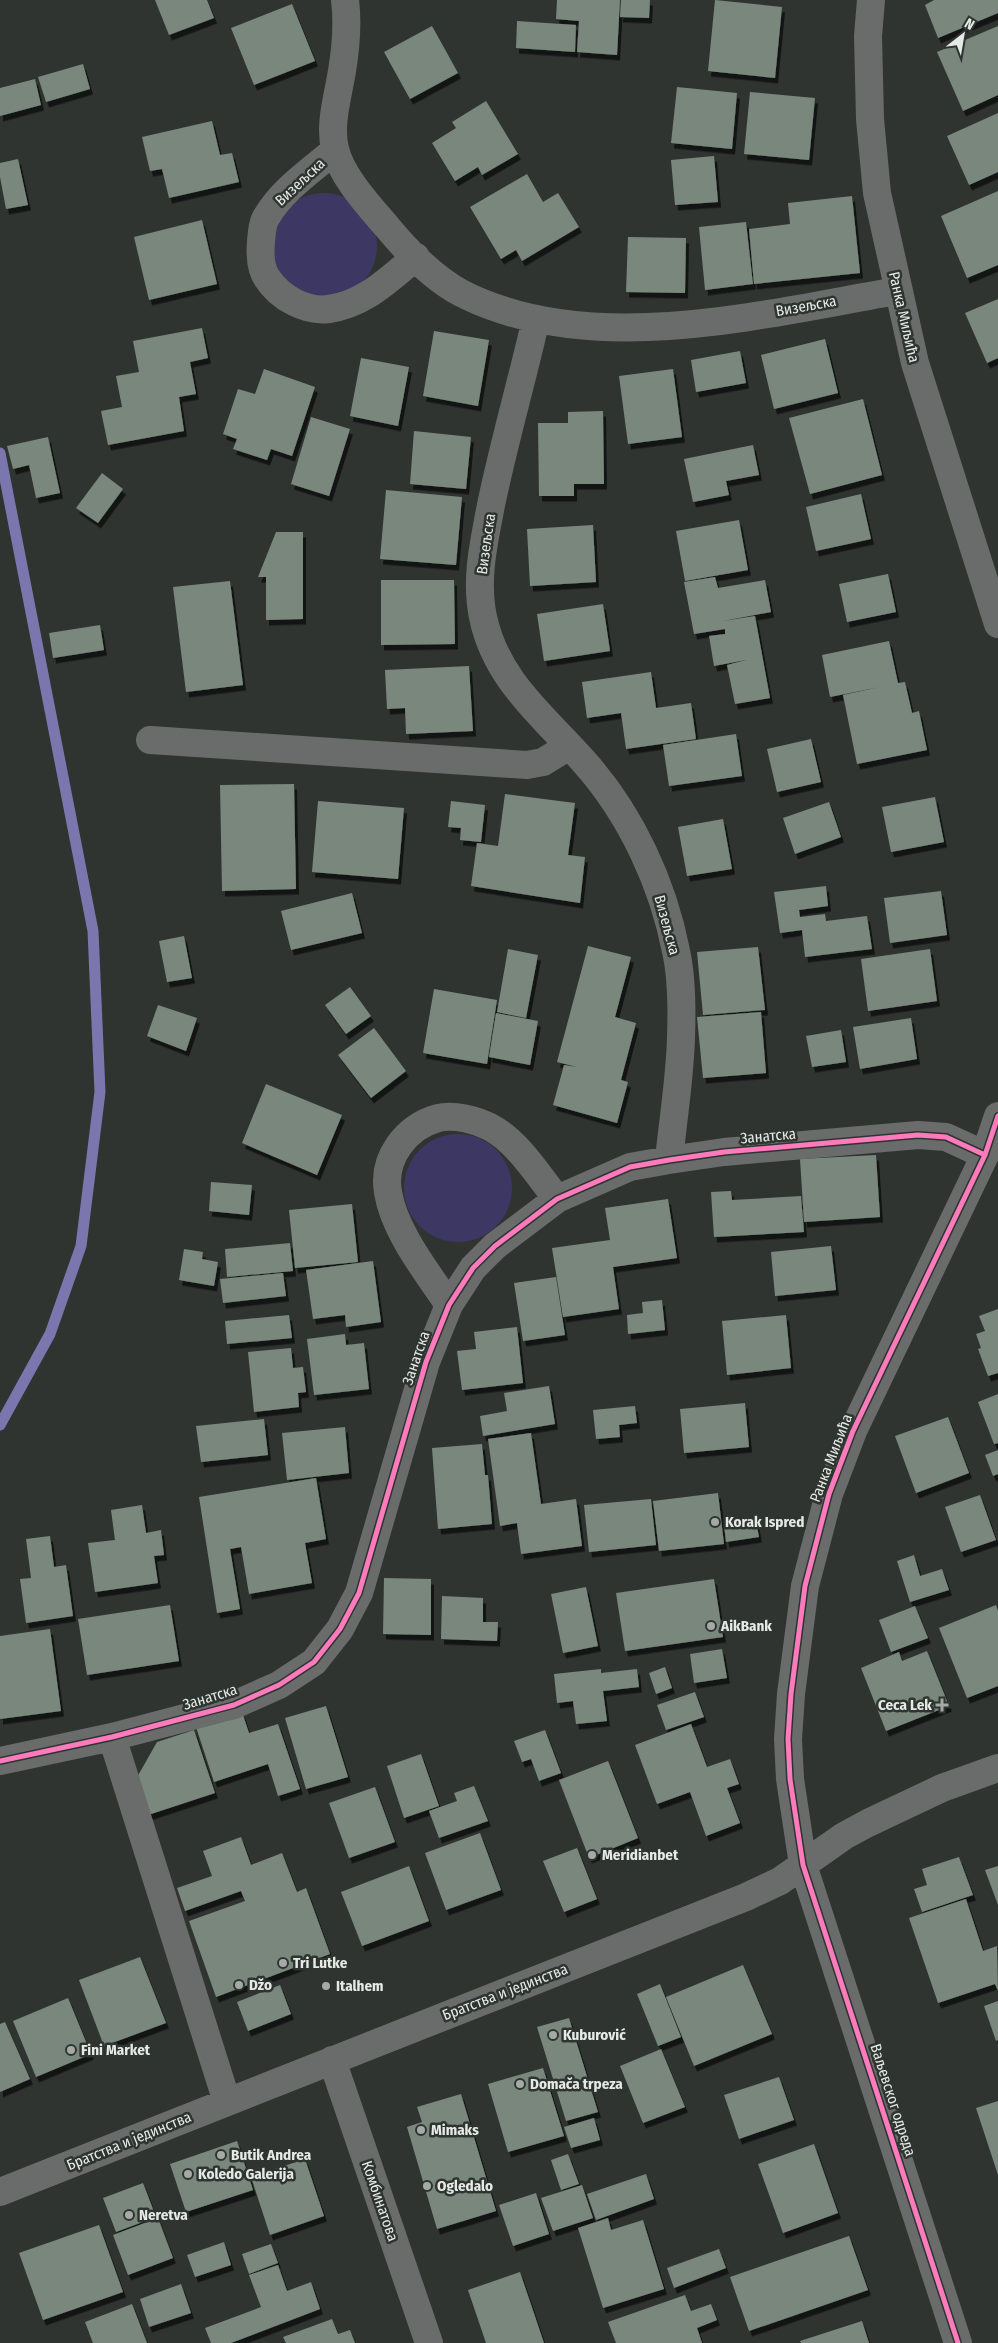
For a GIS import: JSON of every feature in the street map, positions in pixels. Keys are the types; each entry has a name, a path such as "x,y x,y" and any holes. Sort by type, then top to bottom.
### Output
{"street":[{"name":"Визељска","path":"345,0 346,40 335,108 333,131 335,150 347,175 362,196 416,257 436,276 461,293 536,319 602,326 666,327 698,324 897,291"},
{"name":"Ранка Миљића","path":"871,0 868,36 870,119 877,193 914,363 998,624"},
{"name":"Визељска","path":"335,150 280,197 265,217 260,254 267,278 287,298 301,306 329,309 362,300 416,257"},
{"name":"Визељска","path":"536,319 500,460 482,551 480,579 482,606 490,645 502,668 525,699 570,746 615,801 629,825 654,878 677,952 681,1038 668,1160"},
{"path":"150,740 527,765 543,762 570,746"},
{"name":"Ранка Миљића","path":"803,1865 790,1778 788,1739 804,1586 829,1494 853,1431 985,1155 998,1116"},
{"path":"449,1304 419,1260 392,1209 386,1174 390,1159 402,1139 419,1126 440,1118 463,1118 490,1128 514,1146 557,1199"},
{"name":"Занатска","path":"0,1761 112,1737 234,1704 279,1686 314,1662 340,1629 359,1594 426,1362 449,1304 473,1268 495,1246 557,1199 630,1167 724,1152 918,1135 946,1137 985,1155"},
{"path":"112,1737 227,2102"},
{"name":"Братства и јединства","path":"0,2192 746,1897 780,1881 844,1836 868,1823 942,1788 998,1768"},
{"name":"Ваљевског одреда","path":"803,1865 958,2343"},
{"name":"Комбинатова","path":"332,2060 429,2343"}],"shaded area":[{"path":"324,193 344,197 362,208 373,226 377,246 373,266 362,284 344,295 324,299 304,295 286,284 275,266 271,246 275,226 286,208 304,197"},
{"path":"458,1134 479,1138 496,1150 508,1167 512,1188 508,1209 496,1226 479,1238 458,1242 437,1238 420,1226 408,1209 404,1188 408,1167 420,1150 437,1138"}],"building":[{"path":"155,0 207,0 214,18 169,35"},
{"path":"557,0 620,0 617,55 577,52 579,21 556,19"},
{"path":"621,0 650,0 649,18 620,17"},
{"path":"715,0 782,7 775,78 708,71"},
{"path":"934,0 998,0 998,13 938,38 925,5"},
{"path":"292,4 315,61 254,85 231,28"},
{"path":"517,21 576,25 575,52 516,48"},
{"path":"432,26 458,73 410,99 384,52"},
{"path":"998,26 998,95 963,111 937,52"},
{"path":"83,64 90,89 46,102 38,77"},
{"path":"35,79 41,105 0,116 0,88"},
{"path":"677,87 737,93 732,149 671,143"},
{"path":"750,92 815,98 809,160 744,154"},
{"path":"486,101 518,154 482,175 478,167 455,181 432,143 456,128 452,122"},
{"path":"998,113 998,172 969,185 947,136"},
{"path":"212,121 220,155 232,153 239,182 169,198 162,169 150,171 142,137"},
{"path":"714,156 718,202 675,205 671,160"},
{"path":"18,159 28,205 6,209 0,177 0,163"},
{"path":"527,174 543,202 558,193 579,227 522,261 516,250 501,259 470,207"},
{"path":"998,191 998,265 967,278 941,216"},
{"path":"852,196 860,273 754,284 749,229 790,224 788,203"},
{"path":"202,220 217,284 149,300 134,237"},
{"path":"746,222 753,284 705,290 699,227"},
{"path":"628,237 686,238 685,293 626,292"},
{"path":"998,299 998,358 987,363 965,313"},
{"path":"202,328 208,358 190,362 196,394 179,397 184,431 108,445 101,411 122,407 116,376 139,372 133,341"},
{"path":"434,331 489,340 478,406 423,396"},
{"path":"825,339 838,393 774,409 761,355"},
{"path":"740,351 746,383 696,392 691,360"},
{"path":"361,358 409,367 398,426 350,416"},
{"path":"264,369 315,387 292,456 271,449 267,460 233,449 237,439 223,434 238,389 255,394"},
{"path":"673,369 682,437 628,444 619,376"},
{"path":"863,399 882,475 810,494 789,418"},
{"path":"603,411 604,484 574,484 574,496 539,496 538,423 568,423 568,412"},
{"path":"311,417 350,429 329,496 291,484"},
{"path":"414,431 471,437 466,489 410,484"},
{"path":"48,437 60,493 36,498 29,465 13,469 7,446"},
{"path":"753,445 759,475 726,481 729,495 693,502 684,459"},
{"path":"102,473 123,489 98,523 76,508"},
{"path":"386,490 462,497 456,565 380,559"},
{"path":"861,494 871,539 816,551 806,507"},
{"path":"739,520 748,570 685,581 676,531"},
{"path":"593,525 596,582 530,586 527,529"},
{"path":"276,532 303,532 303,619 266,620 266,577 258,577"},
{"path":"888,574 896,612 847,622 839,584"},
{"path":"715,577 718,588 765,580 771,612 723,621 755,616 770,698 735,704 727,665 746,660 714,666 709,636 725,634 725,629 694,634 684,582"},
{"path":"381,580 454,580 455,644 381,645"},
{"path":"230,581 243,685 186,692 173,587"},
{"path":"603,604 610,651 544,661 537,614"},
{"path":"100,625 104,650 53,658 49,633"},
{"path":"889,641 898,683 905,682 912,713 919,711 927,750 857,764 843,695 880,687 830,697 822,655"},
{"path":"469,666 473,731 406,734 405,708 387,709 385,670"},
{"path":"651,672 656,708 691,703 696,739 626,749 621,713 587,718 582,682"},
{"path":"736,734 742,776 669,786 663,745"},
{"path":"811,739 821,782 777,792 767,749"},
{"path":"294,784 296,889 222,891 220,785"},
{"path":"505,794 575,803 568,855 585,857 580,903 471,886 477,843 498,846"},
{"path":"935,797 944,842 891,852 882,807"},
{"path":"318,801 404,808 398,879 312,872"},
{"path":"451,801 485,805 481,842 460,840 461,828 448,827"},
{"path":"829,802 841,837 795,854 783,818"},
{"path":"723,819 732,869 687,876 678,827"},
{"path":"826,886 828,906 799,910 800,917 825,914 826,921 867,916 872,949 805,957 802,930 780,933 774,892"},
{"path":"941,891 947,935 890,943 884,898"},
{"path":"352,893 362,933 291,950 281,911"},
{"path":"184,936 192,978 167,982 159,941"},
{"path":"588,946 631,957 615,1017 636,1023 621,1080 628,1082 617,1123 553,1105 564,1065 577,1067 557,1062"},
{"path":"758,947 765,1010 703,1015 697,952"},
{"path":"508,949 538,955 526,1018 497,1012"},
{"path":"930,949 937,1001 868,1011 861,959"},
{"path":"350,987 371,1016 346,1034 325,1005"},
{"path":"434,989 497,1000 487,1064 423,1053"},
{"path":"158,1005 197,1018 186,1051 147,1036"},
{"path":"761,1012 766,1073 703,1078 697,1017"},
{"path":"496,1013 538,1021 530,1065 489,1057"},
{"path":"911,1018 917,1059 860,1069 853,1027"},
{"path":"374,1028 406,1071 371,1098 338,1055"},
{"path":"841,1030 846,1062 812,1067 806,1036"},
{"path":"266,1084 342,1115 317,1175 242,1143"},
{"path":"876,1155 880,1217 804,1222 800,1159"},
{"path":"211,1182 252,1185 249,1215 209,1211"},
{"path":"731,1191 732,1200 801,1196 804,1232 714,1237 711,1192"},
{"path":"668,1199 677,1258 613,1267 619,1309 563,1317 552,1248 610,1240 605,1208"},
{"path":"352,1204 358,1262 295,1268 289,1210"},
{"path":"290,1243 293,1271 227,1277 225,1249"},
{"path":"831,1246 836,1290 775,1296 771,1252"},
{"path":"184,1249 203,1252 202,1259 218,1262 214,1286 179,1280"},
{"path":"373,1261 381,1322 346,1327 345,1315 313,1319 306,1270"},
{"path":"283,1273 286,1296 223,1303 220,1279"},
{"path":"556,1277 565,1335 523,1341 514,1283"},
{"path":"662,1300 665,1330 628,1334 627,1315 643,1313 642,1302"},
{"path":"998,1309 998,1373 988,1376 978,1349 981,1348 976,1334 985,1331 979,1316"},
{"path":"289,1315 292,1338 227,1344 225,1321"},
{"path":"786,1315 791,1368 727,1375 722,1321"},
{"path":"517,1327 523,1383 462,1390 457,1351 476,1349 474,1332"},
{"path":"345,1334 346,1345 364,1343 369,1389 314,1395 307,1339"},
{"path":"291,1348 293,1368 303,1367 306,1392 298,1393 299,1407 254,1412 248,1352"},
{"path":"549,1386 555,1424 483,1436 480,1416 507,1411 504,1393"},
{"path":"998,1394 998,1443 994,1444 978,1402"},
{"path":"745,1403 749,1447 684,1453 680,1409"},
{"path":"635,1406 637,1423 619,1425 620,1437 596,1439 593,1410"},
{"path":"948,1417 969,1473 916,1493 895,1436"},
{"path":"264,1419 268,1455 201,1462 196,1426"},
{"path":"345,1427 349,1473 287,1480 282,1433"},
{"path":"531,1433 541,1504 576,1499 582,1546 521,1554 517,1523 500,1526 488,1439"},
{"path":"482,1444 485,1475 488,1475 492,1524 438,1529 432,1448"},
{"path":"998,1450 998,1474 993,1476 985,1455"},
{"path":"316,1478 326,1539 305,1543 312,1583 249,1594 241,1547 230,1549 240,1609 217,1613 199,1497"},
{"path":"718,1493 724,1544 659,1551 653,1501"},
{"path":"980,1495 996,1540 961,1552 945,1507"},
{"path":"651,1499 656,1545 589,1552 584,1505"},
{"path":"142,1505 146,1533 161,1530 164,1555 154,1556 158,1583 95,1592 88,1543 115,1540 111,1510"},
{"path":"756,1521 759,1537 726,1542 724,1525"},
{"path":"50,1536 54,1567 66,1565 73,1616 26,1623 20,1579 31,1578 26,1539"},
{"path":"914,1555 920,1576 942,1569 949,1590 910,1602 897,1561"},
{"path":"384,1578 431,1579 431,1635 383,1634"},
{"path":"714,1579 723,1637 625,1651 616,1593"},
{"path":"586,1587 598,1646 563,1653 551,1594"},
{"path":"442,1596 483,1598 483,1622 498,1622 497,1641 441,1639"},
{"path":"170,1605 179,1661 87,1675 78,1619"},
{"path":"996,1605 998,1611 998,1686 967,1698 939,1628"},
{"path":"915,1606 928,1638 891,1652 879,1620"},
{"path":"50,1629 61,1711 0,1719 0,1636"},
{"path":"722,1649 727,1678 694,1683 690,1654"},
{"path":"927,1651 949,1706 886,1731 861,1668 899,1652 902,1661"},
{"path":"665,1667 672,1688 656,1694 649,1673"},
{"path":"601,1669 601,1673 637,1669 639,1687 603,1691 607,1721 576,1724 573,1701 557,1703 554,1674"},
{"path":"695,1692 704,1717 666,1730 657,1705"},
{"path":"326,1706 348,1777 306,1789 285,1718"},
{"path":"242,1712 249,1733 278,1724 300,1789 278,1796 268,1764 214,1782 196,1727"},
{"path":"691,1724 707,1767 730,1759 739,1784 727,1788 740,1823 706,1836 690,1792 657,1804 635,1745"},
{"path":"194,1730 215,1793 148,1815 136,1779 157,1742"},
{"path":"545,1730 561,1773 539,1781 531,1759 522,1762 514,1741"},
{"path":"421,1754 439,1806 404,1818 387,1766"},
{"path":"608,1761 638,1838 589,1858 559,1780"},
{"path":"474,1786 488,1821 439,1838 429,1811 457,1801 454,1793"},
{"path":"375,1787 395,1842 349,1858 329,1803"},
{"path":"480,1833 501,1890 446,1910 425,1853"},
{"path":"241,1837 251,1865 282,1853 297,1892 306,1888 330,1954 216,1997 189,1921 245,1901 241,1891 185,1911 177,1888 212,1876 203,1851"},
{"path":"577,1848 597,1899 564,1912 543,1861"},
{"path":"959,1857 973,1895 922,1912 914,1889 927,1885 922,1869"},
{"path":"409,1866 429,1921 362,1946 341,1892"},
{"path":"998,1866 998,1905 985,1870"},
{"path":"966,1899 983,1951 997,1946 998,1991 995,1984 938,2003 909,1918"},
{"path":"140,1957 166,2023 104,2046 79,1980"},
{"path":"743,1965 772,2034 694,2066 666,1997"},
{"path":"660,1984 681,2037 658,2046 637,1994"},
{"path":"280,1985 291,2014 248,2031 237,2002"},
{"path":"68,1998 91,2054 36,2077 13,2021"},
{"path":"998,2001 998,2040 996,2041 984,2006"},
{"path":"569,2018 598,2112 566,2121 537,2027"},
{"path":"5,2022 30,2079 0,2092 0,2024"},
{"path":"661,2049 685,2107 643,2123 620,2066"},
{"path":"543,2068 564,2136 508,2152 488,2084"},
{"path":"779,2077 794,2120 739,2139 724,2095"},
{"path":"461,2094 496,2211 437,2229 407,2127 422,2122 417,2107"},
{"path":"998,2101 998,2175 976,2108"},
{"path":"594,2118 600,2140 571,2148 564,2127"},
{"path":"237,2141 253,2190 186,2212 170,2164"},
{"path":"814,2144 838,2213 783,2233 758,2164"},
{"path":"568,2154 579,2184 561,2190 551,2160"},
{"path":"305,2159 324,2216 270,2235 251,2177"},
{"path":"646,2174 654,2199 596,2220 587,2194"},
{"path":"143,2183 156,2217 116,2232 103,2198"},
{"path":"582,2185 593,2218 553,2231 541,2198"},
{"path":"536,2193 549,2234 513,2246 499,2205"},
{"path":"158,2218 173,2258 128,2275 113,2235"},
{"path":"608,2218 611,2230 643,2220 664,2289 603,2308 578,2228"},
{"path":"99,2225 123,2292 43,2320 19,2253"},
{"path":"849,2236 868,2290 749,2331 730,2277"},
{"path":"224,2242 231,2265 195,2277 187,2255"},
{"path":"271,2244 278,2263 249,2274 242,2254"},
{"path":"719,2249 726,2268 674,2288 667,2268"},
{"path":"278,2265 287,2291 311,2282 320,2309 231,2343 211,2343 205,2328 261,2307 249,2275"},
{"path":"520,2272 544,2343 486,2343 468,2290"},
{"path":"181,2284 191,2313 149,2327 140,2299"},
{"path":"685,2295 691,2311 711,2304 717,2320 697,2328 702,2343 616,2343 608,2322"},
{"path":"132,2304 147,2343 93,2343 85,2322"},
{"path":"332,2319 338,2334 350,2330 355,2343 286,2343 283,2337"},
{"path":"862,2321 869,2343 801,2343 800,2341"}],"waterway":[{"path":"0,453 93,931 100,1092 81,1246 50,1334 0,1425"}],"cycle path":[{"path":"958,2343 803,1865 790,1779 788,1739 791,1694 805,1586 829,1494 853,1431 985,1155 998,1116"},
{"path":"0,1761 112,1737 234,1705 279,1685 314,1662 340,1629 359,1593 426,1362 449,1305 473,1268 495,1246 557,1199 630,1167 724,1152 918,1135 946,1137 985,1155"}],"place":[{"name":"Korak Ispred","path":"715,1522"},
{"name":"AikBank","path":"711,1626"},
{"name":"Ceca Lek","path":"942,1705"},
{"name":"Meridianbet","path":"592,1855"},
{"name":"Tri Lutke","path":"283,1963"},
{"name":"Džo","path":"239,1985"},
{"name":"Italhem","path":"326,1986"},
{"name":"Kuburović","path":"553,2035"},
{"name":"Fini Market","path":"71,2050"},
{"name":"Domača trpeza","path":"520,2084"},
{"name":"Mimaks","path":"421,2130"},
{"name":"Butik Andrea","path":"221,2155"},
{"name":"Koledo Galerija","path":"188,2174"},
{"name":"Ogledalo","path":"427,2186"},
{"name":"Neretva","path":"129,2215"}]}
